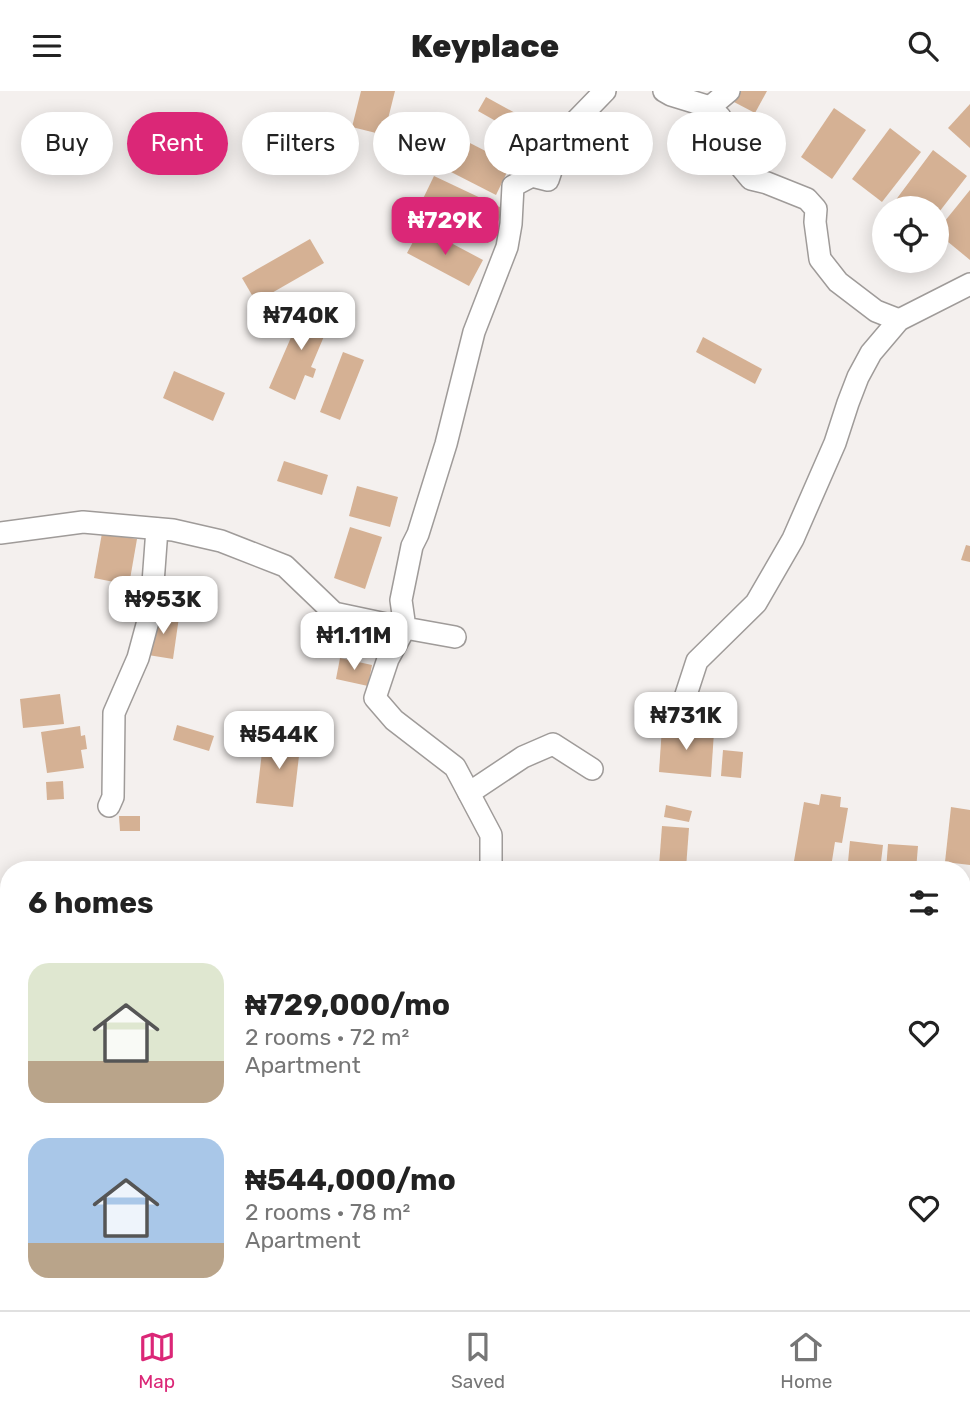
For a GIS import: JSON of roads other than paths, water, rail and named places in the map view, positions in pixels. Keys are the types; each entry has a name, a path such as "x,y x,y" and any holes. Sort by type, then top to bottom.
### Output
{"street":[{"path":"491,861 491,835 455,767 394,720 375,698 388,659 405,628 401,600 412,546 446,444 474,332 507,247 513,186 532,176 548,180 570,127 605,91"},
{"path":"664,91 710,107 720,117 741,167 751,179 807,198 816,209 820,259 838,282 876,311 899,320"},
{"path":"710,107 729,91"},
{"path":"680,712 696,661 756,603 793,539 835,443 858,377 871,353 899,320 970,284"},
{"path":"0,533 83,522 173,530 221,541 285,566 334,613 455,637"},
{"path":"108,807 113,797 114,713 138,658 150,610 157,529"},
{"path":"469,793 523,757 552,744 592,769"}]}
